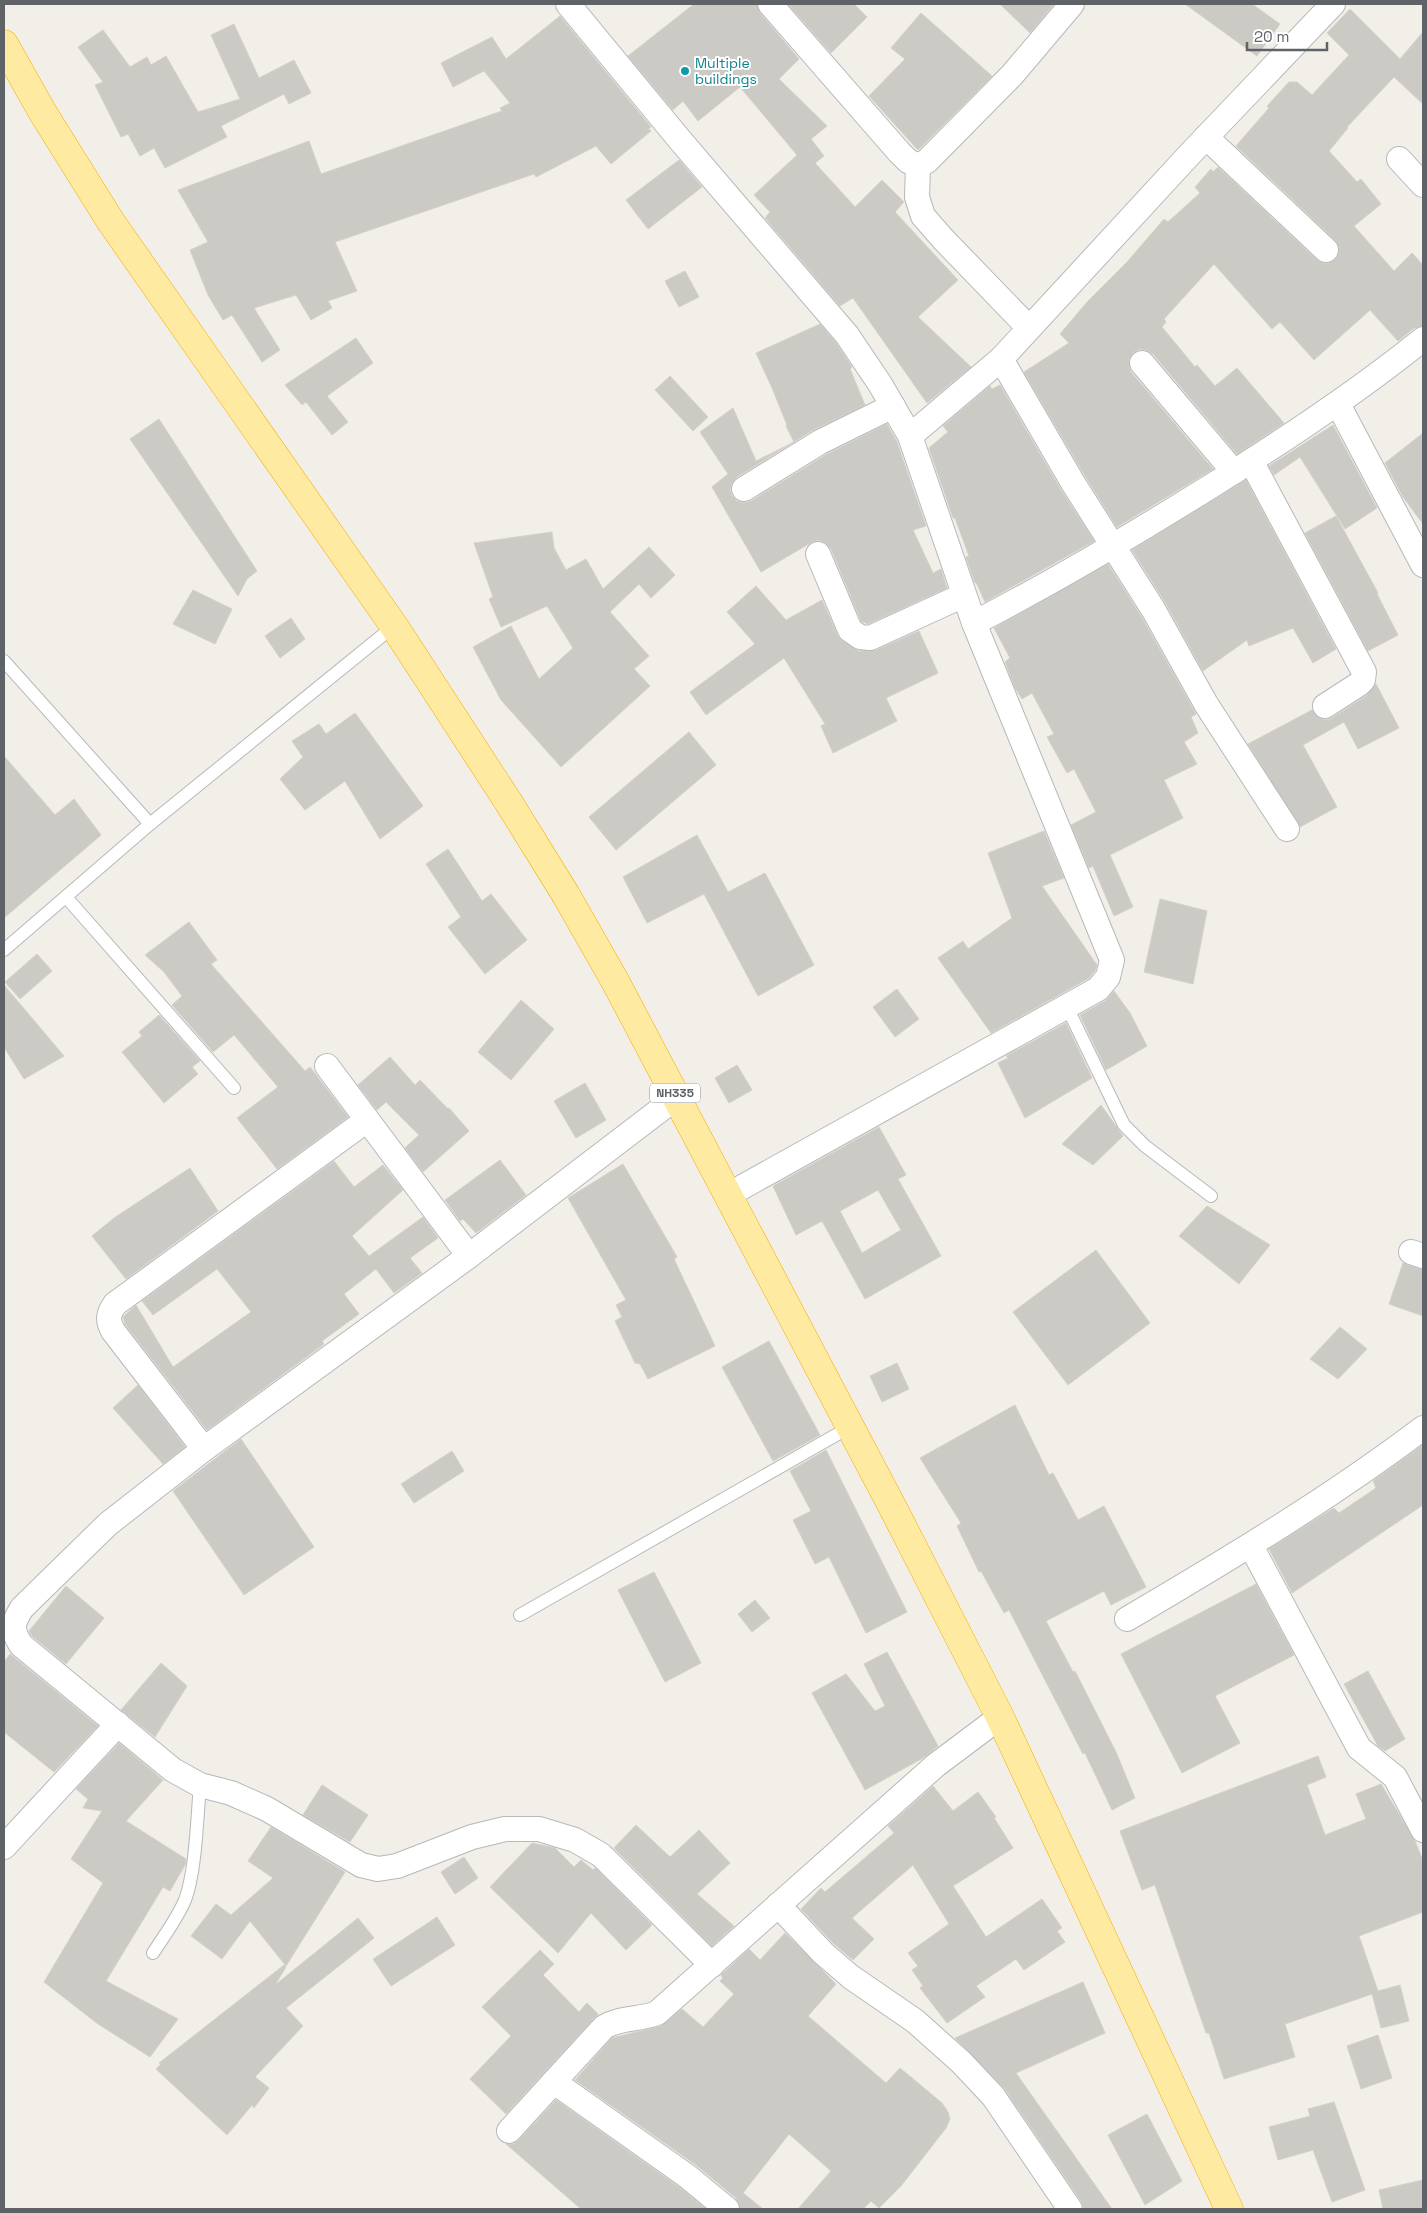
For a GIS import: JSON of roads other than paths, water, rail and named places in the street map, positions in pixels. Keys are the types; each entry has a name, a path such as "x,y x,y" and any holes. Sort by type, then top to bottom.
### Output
{"highway":[{"name":"NH335","path":"4,44 43,113 111,222 394,626 566,895 678,1097 1000,1718 1229,2209"}],"street":[{"path":"568,4 680,140 847,335 893,406 910,436 974,623 1112,960 1108,977 1098,990 728,1195"},
{"path":"770,4 899,152 908,161 918,166"},
{"path":"918,166 927,161 1012,75 1072,4"},
{"path":"910,436 1001,359 1206,137 1333,4"},
{"path":"1206,137 1326,250"},
{"path":"1399,159 1423,185"},
{"path":"918,166 917,197 924,216 943,239 1029,328"},
{"path":"974,623 1114,547 1338,404 1423,339"},
{"path":"1001,359 1153,609 1206,704 1287,829"},
{"path":"1142,362 1242,466 1364,672 1363,680 1359,684 1325,706"},
{"path":"1338,404 1423,564"},
{"path":"744,489 805,451 893,406"},
{"path":"818,554 850,630 860,637 870,638 964,595"},
{"path":"327,1066 470,1256"},
{"path":"678,1097 470,1256 204,1448 108,1524 22,1608 14,1620 14,1634 21,1646 173,1770 200,1785 231,1793 267,1809 361,1865 378,1869 397,1866 472,1836 505,1829 539,1829 575,1840 601,1856 712,1965"},
{"path":"204,1448 113,1331 108,1322 108,1314 115,1304 367,1120"},
{"path":"1127,1619 1251,1546 1336,1490 1423,1428"},
{"path":"1251,1546 1360,1748 1395,1777 1423,1830"},
{"path":"509,2131 604,2027 614,2021 644,2018 657,2013 936,1765 1000,1718"},
{"path":"4,1845 118,1724"},
{"path":"778,1905 823,1953 851,1977 915,2021 967,2068 993,2096 1070,2209"},
{"path":"554,2082 686,2176 728,2209"}],"lane":[{"path":"4,950 150,824 394,626"},
{"path":"4,661 150,824"},
{"path":"66,897 234,1088"},
{"path":"1067,1007 1124,1124 1145,1146 1211,1196"},
{"path":"520,1615 850,1427"},
{"path":"153,1953 176,1917 191,1878 200,1785"}],"place":[{"name":"Multiple buildings","path":"685,71"}]}
